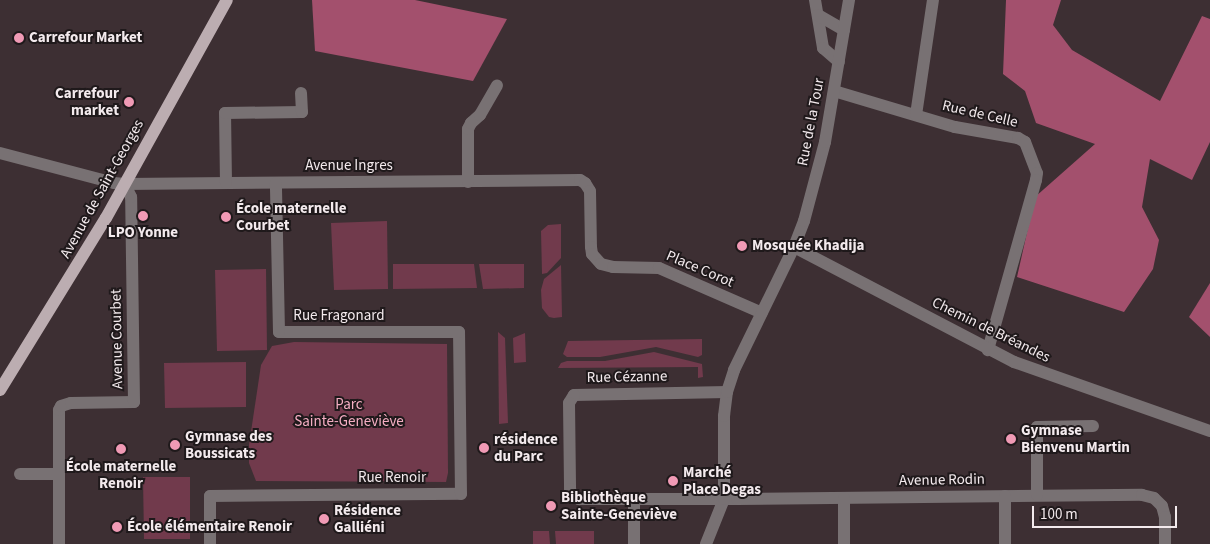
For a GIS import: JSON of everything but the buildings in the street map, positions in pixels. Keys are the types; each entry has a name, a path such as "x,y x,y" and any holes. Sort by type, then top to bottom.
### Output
{"main road":[{"name":"Avenue de Saint-Georges","path":"0,390 84,255 227,0"}],"street":[{"path":"815,0 823,48 839,62"},
{"name":"Rue de la Tour","path":"724,499 724,416 726,392 734,370 794,247 804,221 822,156 849,0"},
{"path":"916,115 933,0"},
{"path":"818,15 844,30"},
{"path":"468,182 468,129 470,123 480,115 497,85"},
{"name":"Rue de Celle","path":"834,91 955,126 1018,138 1025,142 1036,172 1022,237 988,350"},
{"path":"226,183 225,113 302,112 302,93"},
{"name":"Avenue Ingres","path":"0,153 114,183 125,184 574,180"},
{"name":"Place Corot","path":"574,180 584,183 590,191 592,254 601,264 614,267 659,268 762,313"},
{"name":"Rue Fragonard","path":"276,183 279,332 459,332"},
{"name":"Avenue Courbet","path":"59,544 58,415 61,406 71,402 134,402 131,197 125,184"},
{"name":"Chemin de Bréandes","path":"794,247 988,350 1034,371 1210,431"},
{"name":"Rue Renoir","path":"210,544 210,496 461,494 459,332"},
{"name":"Rue Cézanne","path":"634,498 579,499 572,496 570,489 570,399 577,394 726,392"},
{"path":"1038,495 1037,427 1093,426"},
{"path":"20,474 59,474"},
{"name":"Avenue Rodin","path":"634,498 724,499 1142,495 1158,501 1164,511 1165,544"},
{"path":"1005,496 1005,544"},
{"path":"634,498 634,544"},
{"path":"844,498 844,544"},
{"path":"706,544 724,499"}],"green space":[{"path":"387,221 388,289 334,290 331,223"},
{"path":"561,224 561,258 547,273 542,274 541,231 548,225"},
{"path":"393,264 474,264 477,288 393,289"},
{"path":"479,264 524,264 524,288 483,289"},
{"path":"561,265 562,317 554,318 549,317 542,308 541,290 544,279"},
{"path":"266,269 267,350 217,351 215,270"},
{"path":"498,332 505,338 508,423 499,424"},
{"path":"525,333 526,362 514,363 513,338"},
{"path":"702,339 702,355 698,357 656,347 600,357 567,357 563,354 568,341"},
{"name":"Parc Sainte-Geneviève","path":"294,342 447,344 448,473 446,482 256,481 249,463 249,445 261,365 272,346"},
{"path":"654,352 702,364 703,377 698,378 698,367 558,368 561,363 567,361 605,361"},
{"path":"246,362 246,407 165,408 164,363"},
{"path":"143,477 190,477 190,539 144,539"},
{"path":"533,531 549,531 550,544 533,544"},
{"path":"555,531 594,531 594,544 556,544"}],"shaded area":[{"path":"312,0 415,0 507,19 473,81 315,51"},
{"path":"1006,0 1061,0 1053,25 1072,50 1160,101 1202,16 1210,19 1210,142 1192,180 1150,159 1142,207 1159,240 1153,269 1124,312 1017,277 1035,197 1095,144 1036,123 1025,91 1003,74"},
{"path":"1210,283 1210,337 1189,317"}],"place":[{"name":"Carrefour Market","path":"19,38"},
{"name":"Carrefour market","path":"129,102"},
{"name":"LPO Yonne","path":"143,216"},
{"name":"École maternelle Courbet","path":"226,217"},
{"name":"Mosquée Khadija","path":"742,246"},
{"name":"Gymnase Bienvenu Martin","path":"1011,439"},
{"name":"Gymnase des Boussicats","path":"175,445"},
{"name":"résidence du Parc","path":"484,448"},
{"name":"École maternelle Renoir","path":"121,449"},
{"name":"Marché Place Degas","path":"673,481"},
{"name":"Bibliothèque Sainte-Geneviève","path":"551,506"},
{"name":"Résidence Galliéni","path":"324,519"},
{"name":"École élémentaire Renoir","path":"117,527"}]}
